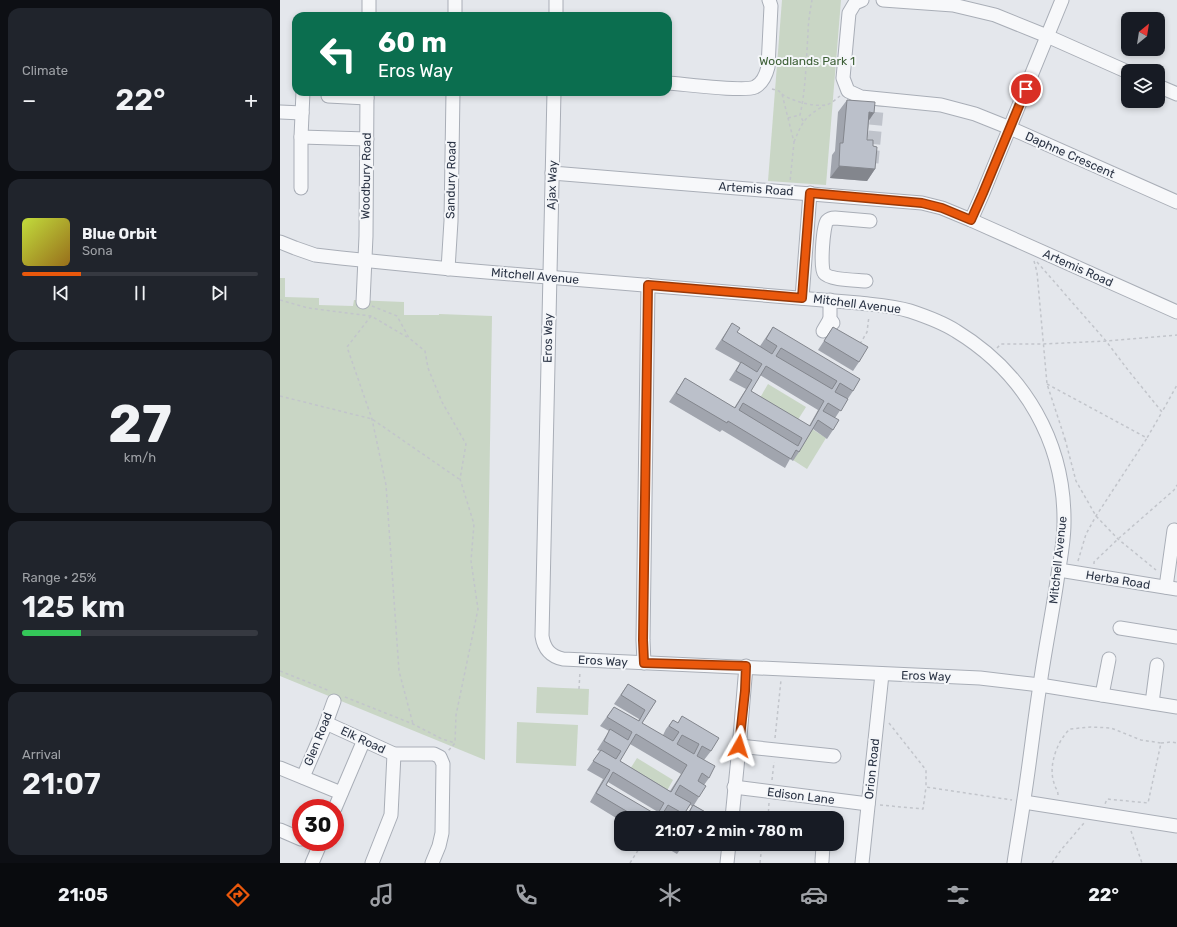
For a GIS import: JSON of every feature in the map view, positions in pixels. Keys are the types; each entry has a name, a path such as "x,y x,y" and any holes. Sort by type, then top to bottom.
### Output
{"street":[{"path":"369,0 369,12"},
{"path":"454,12 455,0"},
{"path":"556,0 556,12"},
{"path":"672,83 747,89 760,84 768,66 771,6 769,0"},
{"name":"Daphne Crescent","path":"862,0 855,3 849,13 843,78 848,91 861,97 941,105 975,114 1177,202"},
{"path":"883,0 953,5 995,15 1121,69"},
{"path":"971,220 1062,0"},
{"path":"1165,89 1177,94"},
{"path":"301,188 303,96"},
{"name":"Woodbury Road","path":"363,302 367,96"},
{"name":"Sandury Road","path":"448,269 451,221 453,96"},
{"name":"Ajax Way","path":"549,277 554,96"},
{"path":"280,112 302,113"},
{"path":"301,137 367,139"},
{"name":"Artemis Road","path":"552,173 922,203 942,208 971,220 1177,312"},
{"path":"802,298 810,193"},
{"path":"866,281 828,276 824,274 822,270 823,245 825,225 831,218 870,221"},
{"name":"Mitchell Avenue","path":"280,242 315,255 448,269 870,304 907,310 942,324 957,331 991,356 1022,390 1042,421 1059,471 1064,513 1059,570 1020,801 1014,863"},
{"path":"806,244 823,245"},
{"name":"Eros Way","path":"549,277 542,636 544,647 554,656 563,659 580,660 746,666 980,678 1040,685 1177,707"},
{"path":"644,663 643,640 648,285"},
{"path":"829,324 830,300"},
{"path":"1170,584 1174,530"},
{"name":"Herba Road","path":"1059,570 1093,576 1170,584"},
{"path":"1120,628 1177,637"},
{"path":"1102,695 1109,659"},
{"path":"1152,703 1157,665"},
{"path":"732,811 737,739 746,666"},
{"name":"Orion Road","path":"862,863 882,674"},
{"name":"Glen Road","path":"303,777 326,723 335,696"},
{"name":"Elk Road","path":"326,723 394,754 434,754 442,761"},
{"path":"737,739 834,756"},
{"path":"339,799 364,740"},
{"path":"372,863 391,815 394,754"},
{"path":"432,863 439,846 442,833 442,761"},
{"path":"280,768 341,793"},
{"name":"Edison Lane","path":"734,787 868,804"},
{"path":"1020,801 1177,826"},
{"path":"280,830 292,835"},
{"path":"312,863 315,851"},
{"path":"727,863 728,851"},
{"path":"822,851 822,861"}],"path":[{"path":"803,121 800,115 803,102 812,0"},
{"path":"772,89 779,91 788,98 825,105"},
{"path":"782,94 794,142"},
{"path":"790,183 794,142 803,121 810,114 830,103"},
{"path":"788,118 800,115"},
{"path":"1162,412 1106,341 1034,258 1037,272 1047,384 1065,439 1076,481 1096,516 1118,539 1162,574 1170,584"},
{"path":"280,300 308,308 371,316 409,338 425,352 428,368 442,402 466,444 460,479 474,524 471,561 478,609 456,715 455,743 442,761"},
{"path":"363,302 397,316 409,338"},
{"path":"859,345 867,332 870,304"},
{"path":"371,316 347,347 372,419 386,485 399,671 413,724"},
{"path":"991,356 1001,344 1106,341 1177,335"},
{"path":"1047,384 1147,438"},
{"path":"1074,573 1086,534 1096,516 1147,438 1177,385"},
{"path":"280,396 372,419 460,479"},
{"path":"1050,442 1065,439"},
{"path":"1093,576 1094,562 1174,490 1177,485"},
{"path":"579,689 580,660"},
{"path":"280,671 335,696 413,724 442,739 455,743"},
{"path":"868,804 923,809 926,787 926,770 886,719 877,716"},
{"path":"1056,807 1058,792 1054,784 1053,761 1061,741 1070,729 1091,727 1111,728 1141,740 1161,743 1177,743"},
{"path":"1052,863 1061,850 1093,813 1104,809 1107,799 1148,803 1161,743"},
{"path":"926,787 1020,801"},
{"path":"1128,818 1142,863"},
{"path":"630,863 638,851"},
{"path":"760,863 761,851"}],"green space":[{"name":"Woodlands Park 1","path":"782,0 841,0 826,185 768,181"},
{"path":"280,278 285,278 285,297 319,298 319,305 353,306 354,300 404,302 404,315 439,314 492,316 485,760 280,676"},
{"path":"768,384 806,407 794,426 757,403"},
{"path":"812,429 826,438 807,469 793,460"},
{"path":"537,687 589,689 588,715 536,713"},
{"path":"517,722 578,725 576,766 516,763"},
{"path":"637,758 673,780 664,796 627,774"}],"building":[{"path":"847,100 875,102 874,113 869,112 867,140 873,140 873,146 877,147 875,169 839,166 840,143 843,143"},
{"path":"732,323 740,328 737,332 772,354 777,346 766,339 773,327 860,379 853,391 840,383 835,392 848,399 841,411 828,403 823,411 839,420 833,430 818,420 799,452 796,450 791,459 728,421 727,423 676,393 685,378 735,408 752,380 736,371 741,362 757,372 762,364 722,340","holes":["781,348 837,381 832,389 776,356","766,366 824,401 810,426 751,391","743,403 802,438 798,446 739,410"]},
{"path":"833,327 868,347 859,362 824,341"},
{"path":"628,684 656,701 642,723 673,741 679,732 669,726 673,720 678,723 682,716 719,738 711,751 702,746 697,756 715,766 709,778 702,773 698,781 706,786 699,797 680,785 675,794 691,803 686,811 679,811 668,805 664,811 659,811 664,803 613,772 606,785 650,811 626,811 596,793 610,770 593,761 601,750 616,759 621,751 604,741 610,729 628,740 632,732 607,717 614,707 639,721 645,710 621,695","holes":["636,734 687,765 671,792 620,761","682,735 699,744 694,754 677,744"]},
{"path":"693,805 704,811 690,811"}],"tunnel":[{"path":"872,163 878,99"}],"route":[{"path":"739,746 746,666 644,663 643,640 648,285 802,298 810,193 922,203 942,208 971,220 1026,89"}]}
